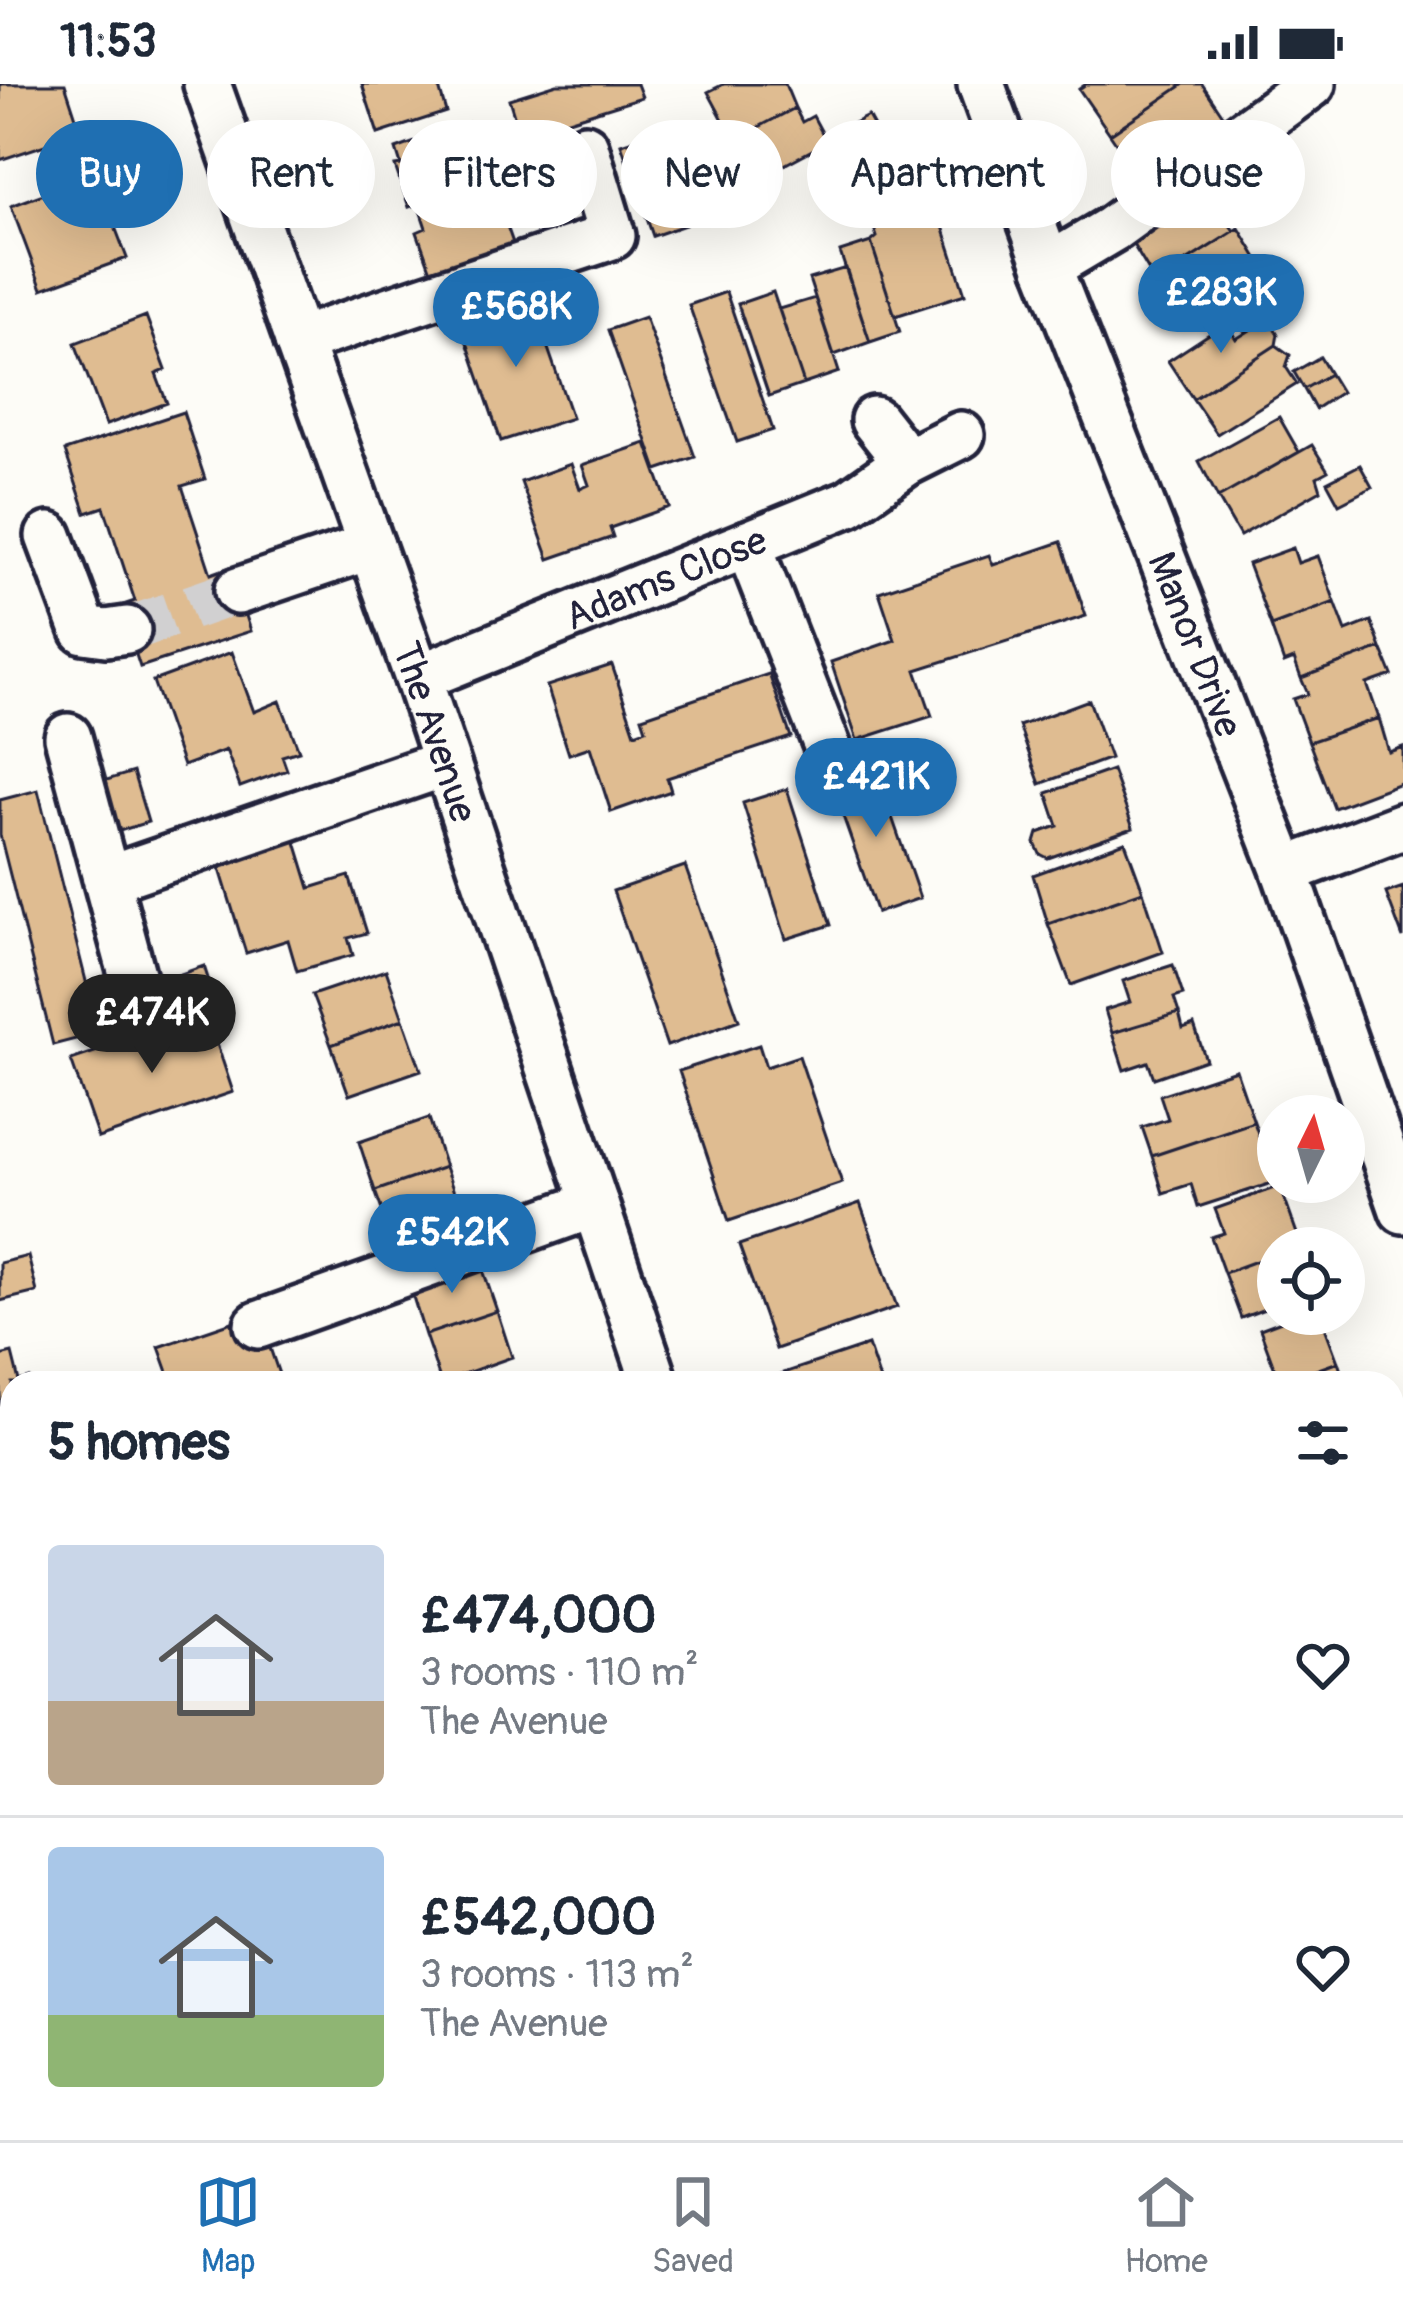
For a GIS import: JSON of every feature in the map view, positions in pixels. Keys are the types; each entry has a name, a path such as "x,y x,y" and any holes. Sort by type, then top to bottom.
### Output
{"street":[{"name":"The Avenue","path":"207,84 418,678 651,1371"},
{"name":"Manor Drive","path":"981,84 1285,872 1403,1210"},
{"path":"1048,267 1112,229 1312,84"},
{"path":"298,341 612,236 597,187"},
{"path":"874,420 907,462"},
{"name":"Adams Close","path":"418,678 849,503 907,462 962,435"},
{"path":"49,536 84,630 128,629"},
{"path":"748,544 835,766"},
{"path":"238,591 371,546"},
{"path":"68,737 146,1026"},
{"path":"109,879 446,763"},
{"path":"1285,872 1403,826"},
{"path":"258,1325 595,1204"}],"building":[{"path":"0,84 65,84 77,120 36,120 36,148 0,160"},
{"path":"362,84 438,84 446,112 421,120 399,120 399,127 378,134"},
{"path":"557,84 637,84 642,97 568,120 515,120 509,99"},
{"path":"724,84 785,84 795,108 772,120 723,120 708,92"},
{"path":"1086,84 1184,84 1131,120 1111,120 1110,134 1079,89"},
{"path":"1184,84 1202,84 1226,120 1131,120"},
{"path":"795,108 802,122 813,116 815,120 807,120 807,153 783,166 783,120 772,120"},
{"path":"36,197 36,228 115,228 127,258 42,289 11,206"},
{"path":"508,228 519,260 432,274 417,232"},
{"path":"650,228 676,228 653,236"},
{"path":"874,228 944,228 965,294 895,316 871,242 877,237"},
{"path":"1134,228 1234,231 1155,281 1126,233"},
{"path":"1239,228 1268,276 1184,328 1155,281"},
{"path":"871,242 900,332 870,342 840,252"},
{"path":"846,268 870,342 834,355 809,279"},
{"path":"726,292 773,430 737,442 689,305"},
{"path":"773,292 804,384 769,396 738,304"},
{"path":"815,298 839,372 804,384 779,309"},
{"path":"531,299 572,418 501,441 460,322"},
{"path":"146,316 166,370 156,374 167,403 106,425 75,343"},
{"path":"645,317 695,457 657,470 608,330"},
{"path":"1226,323 1236,339 1260,324 1272,324 1278,334 1276,345 1193,399 1168,361"},
{"path":"1276,345 1290,355 1286,367 1297,384 1217,434 1193,399"},
{"path":"1320,357 1330,374 1304,389 1294,372"},
{"path":"1330,374 1341,392 1315,409 1304,389"},
{"path":"183,412 205,479 182,486 211,574 230,567 251,631 140,667 120,606 135,601 104,507 86,513 65,451"},
{"path":"1279,417 1299,452 1218,498 1199,461"},
{"path":"646,443 669,507 610,528 613,537 549,559 521,482 571,464 580,489 589,485 582,465"},
{"path":"1312,445 1328,471 1317,477 1321,490 1240,536 1218,498"},
{"path":"1360,465 1372,487 1339,504 1327,482"},
{"path":"1061,542 1086,616 916,670 932,716 857,740 831,662 895,640 879,592 989,555 993,565"},
{"path":"1293,548 1298,563 1318,556 1335,602 1271,626 1248,564"},
{"path":"1335,602 1346,631 1371,621 1381,648 1301,678 1294,659 1284,663 1271,626"},
{"path":"1381,648 1392,675 1367,684 1379,718 1309,742 1293,699 1308,694 1301,678"},
{"path":"232,652 254,712 280,701 299,751 282,756 287,770 240,787 226,750 183,766 153,681"},
{"path":"612,665 635,733 646,729 642,717 769,674 791,737 667,778 671,791 611,812 590,747 569,754 547,686"},
{"path":"1089,700 1110,758 1040,784 1019,726"},
{"path":"1379,718 1389,752 1403,747 1403,782 1334,808 1309,742"},
{"path":"875,768 920,898 877,913 831,782"},
{"path":"1112,770 1133,828 1048,858 1040,854 1035,843 1038,833 1058,826 1047,793"},
{"path":"133,772 148,822 116,832 100,782"},
{"path":"787,789 831,925 786,939 743,803"},
{"path":"38,790 99,1033 53,1045 0,835 0,800"},
{"path":"292,829 310,888 349,876 367,933 348,938 353,955 297,971 288,940 246,953 215,853"},
{"path":"1125,842 1143,891 1048,924 1033,875"},
{"path":"685,866 739,1020 667,1046 613,891"},
{"path":"1403,887 1403,938 1386,893"},
{"path":"1143,891 1163,952 1071,985 1048,924"},
{"path":"1173,965 1183,995 1174,998 1179,1013 1112,1033 1105,1010 1130,1002 1123,981"},
{"path":"204,966 215,1000 173,1015 161,981"},
{"path":"386,970 403,1019 331,1045 312,995"},
{"path":"1179,1013 1183,1029 1194,1025 1206,1060 1154,1078 1148,1062 1124,1070 1112,1033"},
{"path":"207,1014 233,1092 98,1138 71,1060"},
{"path":"403,1019 421,1070 349,1095 331,1045"},
{"path":"759,1045 766,1067 799,1056 842,1183 729,1221 679,1071"},
{"path":"1236,1070 1254,1122 1152,1156 1142,1127 1168,1119 1160,1095"},
{"path":"429,1118 445,1167 375,1191 359,1142"},
{"path":"1254,1122 1257,1188 1198,1207 1191,1184 1163,1193 1152,1156"},
{"path":"445,1167 464,1220 395,1246 375,1191"},
{"path":"1257,1194 1257,1203 1286,1203 1295,1227 1257,1227 1257,1261 1224,1273 1211,1237 1224,1233 1215,1209"},
{"path":"860,1203 897,1307 776,1349 739,1245"},
{"path":"28,1256 37,1292 0,1301 0,1263"},
{"path":"479,1258 497,1311 425,1335 408,1281"},
{"path":"1257,1261 1257,1312 1241,1318 1224,1273"},
{"path":"497,1311 512,1357 472,1371 437,1371 425,1335"},
{"path":"244,1318 255,1350 269,1345 278,1371 168,1371 159,1347"},
{"path":"1262,1335 1328,1335 1338,1362 1313,1371 1276,1371"},
{"path":"868,1345 877,1371 790,1371"},
{"path":"12,1353 16,1371 0,1371 0,1356"},
{"path":"1338,1362 1341,1371 1314,1371"}],"tunnel":[{"path":"127,630 238,591"}]}
